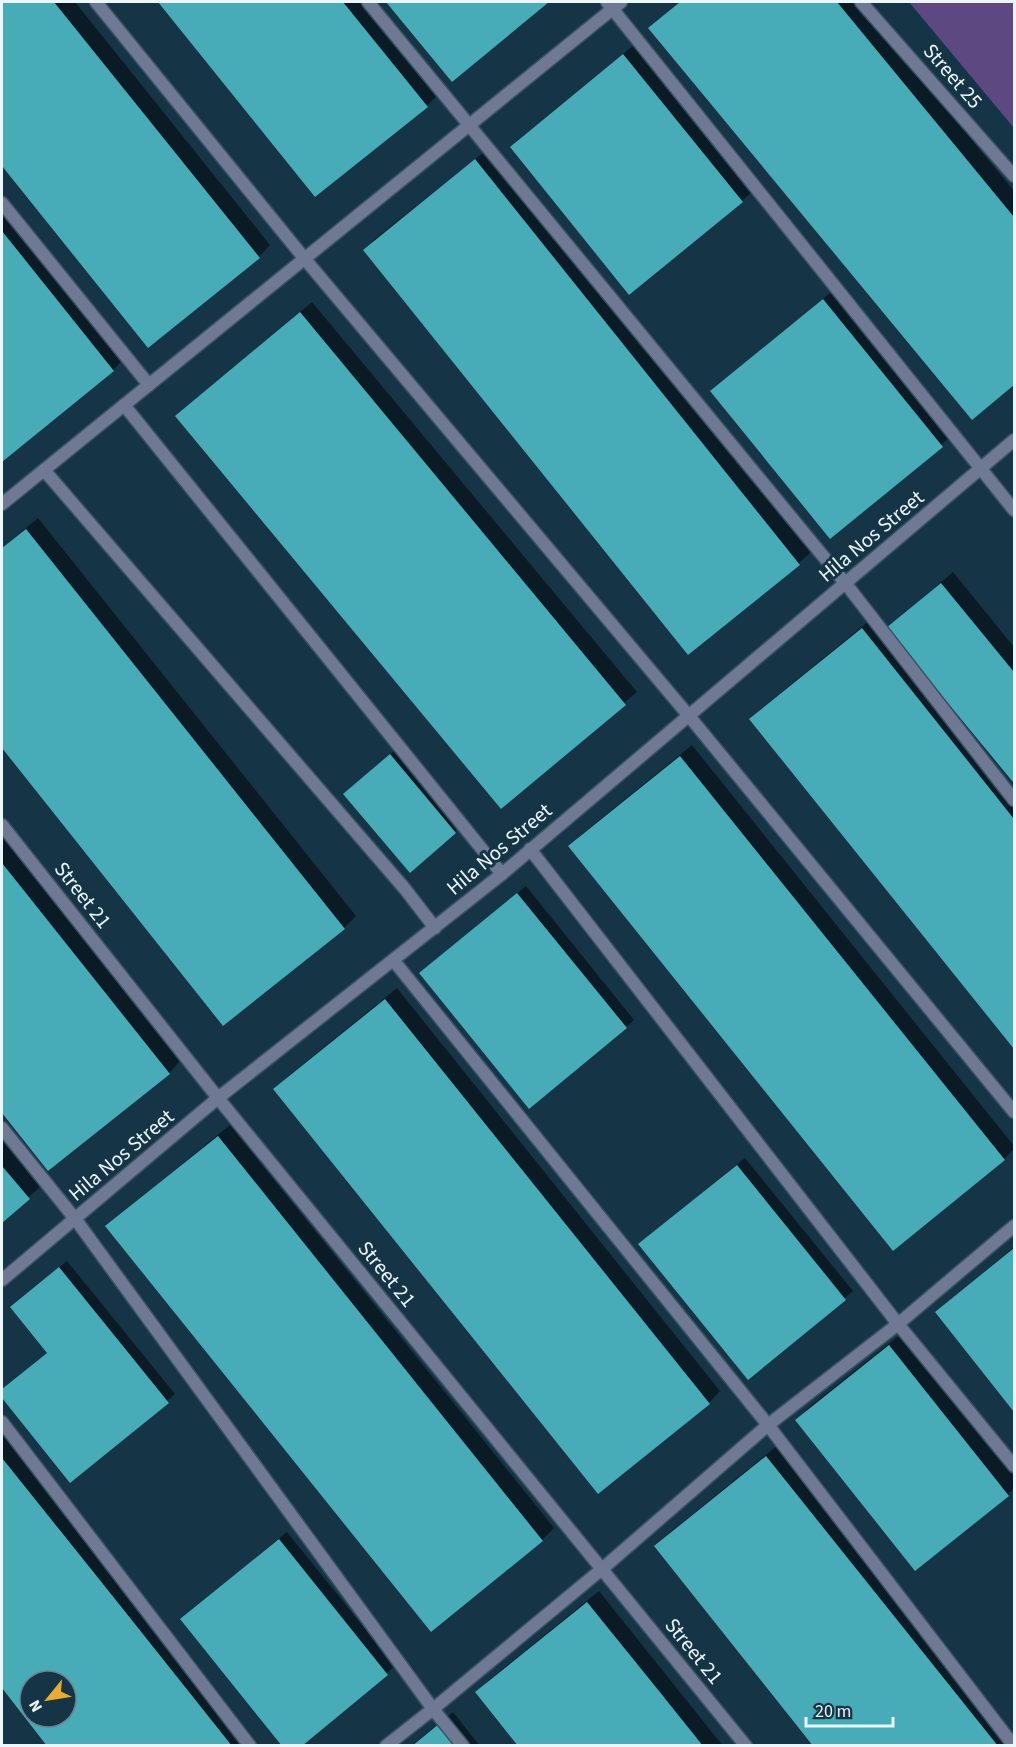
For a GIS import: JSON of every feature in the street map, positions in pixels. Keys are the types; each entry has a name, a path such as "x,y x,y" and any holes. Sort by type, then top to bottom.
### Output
{"street":[{"path":"96,2 304,258 689,716 1014,1112"},
{"path":"368,2 846,584 1014,800"},
{"name":"Street 25","path":"861,2 1014,176"},
{"path":"3,500 44,470 469,126 614,4 1014,510"},
{"path":"2,203 149,385"},
{"path":"124,405 502,874"},
{"name":"Hila Nos Street","path":"2,1280 218,1098 502,874 1014,440"},
{"path":"44,470 405,889 435,928"},
{"name":"Street 21","path":"2,825 218,1098 746,1746"},
{"path":"531,849 898,1324 1014,1466"},
{"path":"394,961 768,1425 1014,1746"},
{"path":"2,1128 76,1220 433,1709 463,1746"},
{"path":"386,1746 602,1569 768,1425 898,1324 1014,1226"},
{"path":"2,1422 250,1746"}],"shaded area":[{"path":"909,2 1014,2 1014,128"}],"building":[{"path":"2,2 54,2 260,258 148,348 2,166"},
{"path":"158,2 343,2 428,107 315,197"},
{"path":"386,2 549,2 452,82"},
{"path":"680,2 837,2 1014,217 1014,385 972,420 648,28"},
{"path":"623,54 743,202 629,295 510,147"},
{"path":"475,159 800,565 688,655 363,250"},
{"path":"2,231 114,371 2,462"},
{"path":"823,299 943,447 830,539 710,391"},
{"path":"300,312 626,705 501,809 175,416"},
{"path":"26,529 345,929 223,1026 2,748 2,548"},
{"path":"941,583 1014,672 1013,782 886,628"},
{"path":"862,628 1014,819 1014,1049 749,719"},
{"path":"390,754 456,833 410,873 343,794"},
{"path":"680,756 1005,1160 893,1251 568,846"},
{"path":"2,863 170,1074 48,1171 2,1113"},
{"path":"517,893 627,1028 529,1109 419,973"},
{"path":"385,999 710,1404 598,1494 273,1089"},
{"path":"218,1136 543,1541 431,1632 105,1226"},
{"path":"737,1165 846,1300 748,1380 638,1244"},
{"path":"2,1166 30,1199 2,1223"},
{"path":"1014,1248 1014,1412 935,1312"},
{"path":"59,1267 169,1403 70,1483 2,1398 2,1389 47,1353 10,1307"},
{"path":"889,1345 1009,1496 915,1571 795,1420"},
{"path":"766,1456 998,1746 813,1746 654,1546"},
{"path":"2,1458 232,1746 47,1746 34,1729 78,1729 78,1669 18,1669 18,1709 2,1688"},
{"path":"279,1539 388,1675 302,1746 282,1746 180,1619"},
{"path":"587,1602 703,1746 518,1746 475,1692"},
{"path":"440,1723 459,1746 412,1746"}]}
